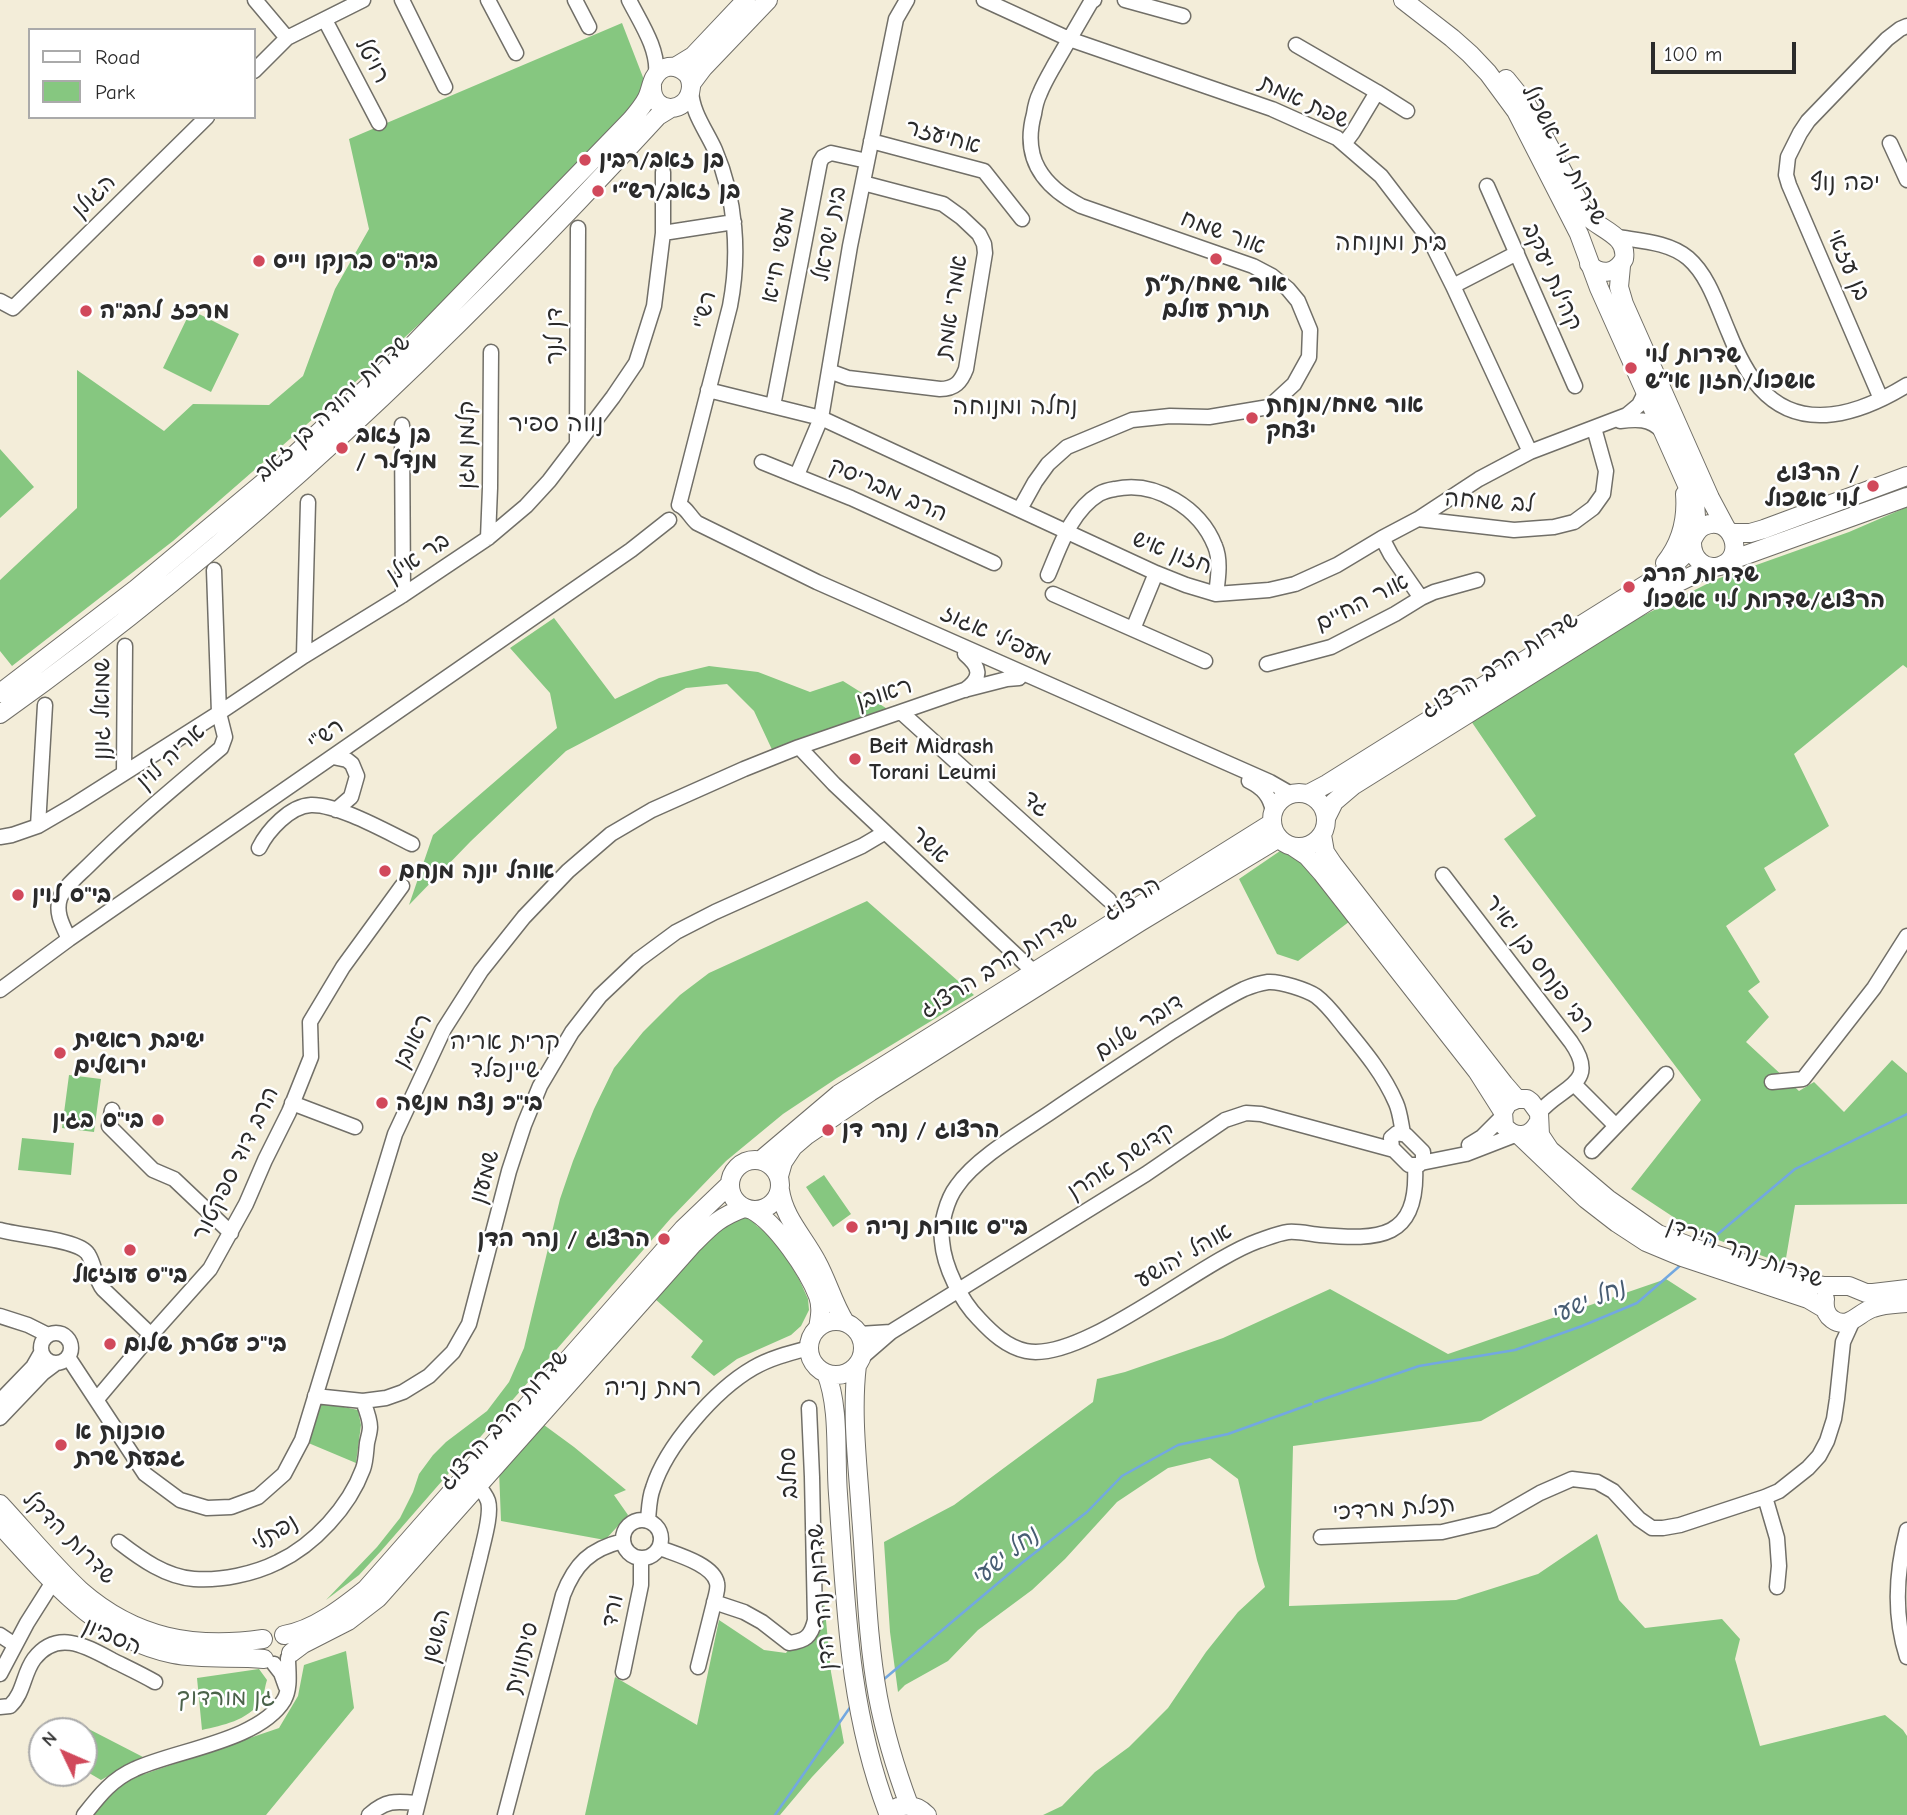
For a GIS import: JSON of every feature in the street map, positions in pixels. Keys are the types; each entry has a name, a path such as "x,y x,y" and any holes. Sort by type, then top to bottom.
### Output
{"main road":[{"name":"שדרות יהודה בן זאב","path":"0,693 191,545 379,378 631,120 642,108 663,74 693,56 746,0"},
{"path":"691,87 686,73 663,74 652,95 660,105 672,108 687,100 691,87 703,68 768,0"},
{"name":"שדרות לוי אשכול","path":"1403,0 1452,38 1479,64 1501,90 1521,121 1579,234 1695,503 1694,537"},
{"name":"שדרות לוי אשכול","path":"1422,0 1478,47 1510,83 1527,105 1586,215 1614,236"},
{"name":"שדרות יהודה בן זאב","path":"0,714 147,602 286,486 422,360 657,116 672,108"},
{"path":"1622,262 1610,272 1598,271 1588,257 1591,240 1600,234 1614,236 1625,249 1619,277 1620,295 1710,498 1729,530 1735,547 1729,561"},
{"path":"1647,584 1675,548 1684,524 1685,497 1680,470"},
{"path":"1907,476 1750,533 1708,524 1694,537 1694,556 1710,567 1723,565 1907,496"},
{"name":"שדרות הרב הרצוג","path":"1300,794 1327,784 1647,584 1686,553 1694,537"},
{"name":"שדרות הרב הרצוג","path":"1324,826 1334,802 1354,785 1677,583 1710,567"},
{"path":"1279,830 1309,845 1324,826 1321,803 1300,794 1280,800 1279,830 1322,873 1477,1071 1502,1114 1504,1126 1518,1135 1531,1132 1532,1109 1508,1103 1502,1114"},
{"name":"שדרות נהר הירדן","path":"1324,826 1325,852 1333,864 1504,1084 1532,1109 1540,1135 1558,1158 1652,1238 1692,1247 1807,1283 1873,1293 1907,1289"},
{"name":"שדרות הרב הרצוג","path":"761,1160 839,1094 1034,972 1279,830"},
{"name":"הרצוג","path":"779,1183 783,1162 793,1147 807,1135 870,1091 1140,922 1279,830"},
{"name":"שדרות נהר הירדן","path":"1518,1135 1586,1199 1617,1223 1652,1238 1682,1257 1808,1299 1829,1315"},
{"path":"818,1328 833,1321 851,1325 863,1341 859,1362 846,1373 833,1375 814,1363 809,1348 810,1340 818,1328 821,1311 818,1297 774,1226 764,1216 733,1198 729,1185 739,1164 753,1159 761,1160 775,1169 782,1205 817,1262 845,1322"},
{"path":"748,1209 767,1207 777,1199 779,1183"},
{"name":"שדרות הרב הרצוג","path":"279,1658 348,1621 378,1598 472,1480 683,1228 729,1185"},
{"name":"שדרות הרב הרצוג","path":"284,1635 305,1629 366,1589 715,1222 726,1214 748,1209"},
{"path":"1855,1318 1862,1305 1858,1293 1846,1288 1828,1293 1824,1303 1829,1315 1843,1323 1855,1318 1873,1308 1907,1303"},
{"name":"שדרות נהר הדן","path":"859,1362 855,1385 858,1468 870,1641 884,1725 909,1805"},
{"name":"שדרות נהר הדן","path":"826,1373 834,1402 836,1469 850,1656 856,1700 865,1740 888,1814"},
{"name":"שדרות הדקל","path":"0,1504 57,1576 72,1602 108,1628 173,1654 192,1657 279,1658"},
{"name":"שדרות הדקל","path":"0,1525 57,1576 115,1615 157,1634 194,1642 220,1643 263,1639"},
{"path":"275,1633 284,1635 290,1643 279,1658 260,1650 266,1636 275,1633"},
{"path":"888,1814 894,1808 909,1805 927,1815"}],"street":[{"path":"255,0 287,38"},
{"path":"256,69 287,38 363,0"},
{"path":"402,0 445,87"},
{"path":"488,0 516,53"},
{"path":"575,0 589,27"},
{"path":"629,0 659,54 663,74"},
{"name":"בית ישראל","path":"797,475 821,418 867,160 896,19 907,0"},
{"name":"שפת אמת","path":"984,0 1069,39 1272,109 1337,138 1381,176 1430,240 1530,452"},
{"name":"אור שמח","path":"1020,509 1048,464 1067,447 1132,420 1170,416 1209,417 1269,407 1294,384 1309,357 1310,330 1304,313 1298,301 1272,276 1252,266 1064,197 1034,164 1030,151 1030,134 1038,95 1094,0"},
{"path":"1125,0 1184,16"},
{"name":"רויטל","path":"325,20 379,123"},
{"name":"בן עזאי","path":"1881,399 1788,185 1787,166 1793,144 1808,121 1887,39 1907,26"},
{"path":"1296,45 1407,111"},
{"name":"רש\"י","path":"2,989 69,939 679,515 735,281 734,222 722,168 693,107 691,87"},
{"path":"1344,144 1377,92"},
{"path":"672,108 696,119 703,127"},
{"name":"הגולן","path":"6,304 205,119"},
{"name":"אחיעזר","path":"871,141 984,171 1022,219"},
{"path":"1890,143 1907,180"},
{"name":"מעשי חייא","path":"773,406 820,162 822,157 831,153 867,160"},
{"name":"בר אילן","path":"0,836 38,826 124,773 403,595 488,538 527,506 549,481 636,363 654,306 663,233 663,172"},
{"name":"אמרי אמת","path":"829,371 848,378 940,389 954,386 963,377 966,369 985,253 979,234 943,204 863,183"},
{"name":"קהילת יעקב","path":"1488,186 1575,386"},
{"path":"663,233 734,222"},
{"name":"דן לנר","path":"577,444 578,228"},
{"path":"1614,236 1659,245 1681,252 1691,260 1713,296 1744,366 1773,400 1795,411 1825,416 1853,411 1907,384"},
{"path":"1622,262 1637,248 1659,245"},
{"path":"1453,286 1517,253"},
{"name":"קלמן מגן","path":"488,538 491,352"},
{"name":"חזון איש","path":"708,390 821,418 1156,573 1216,594 1269,590 1295,584 1337,565 1418,519 1479,479 1530,452 1633,411 1646,393"},
{"name":"חזון איש","path":"1611,422 1643,420 1656,424 1662,431"},
{"path":"402,425 403,595"},
{"name":"לב שמחה","path":"1418,519 1514,530 1554,527 1574,522 1592,508 1603,494 1606,471 1594,428"},
{"name":"הרב מבריסק","path":"762,462 994,563"},
{"path":"1048,575 1079,512 1102,492 1124,487 1146,489 1167,495 1185,506 1203,526 1216,546 1219,561 1216,594"},
{"path":"304,656 307,502"},
{"name":"מעפילי אגוז","path":"679,515 815,588 1248,780 1267,794 1279,830"},
{"name":"מעפילי אגוז","path":"679,515 817,582 1300,794"},
{"path":"1382,538 1421,598"},
{"name":"אריה לוין","path":"69,939 58,911 60,897 138,818 221,748 225,737 219,713 214,570"},
{"path":"1133,629 1156,573"},
{"name":"אור החיים","path":"1267,664 1331,648 1421,598 1478,580"},
{"path":"1054,594 1205,661"},
{"name":"שמואל גונן","path":"124,773 125,646"},
{"path":"964,690 973,684 978,675 976,666 965,654"},
{"name":"ראובן","path":"62,1360 97,1399 145,1474 180,1500 208,1508 231,1507 258,1497 284,1474 302,1440 394,1133 444,1029 481,971 524,917 568,871 611,834 652,810 744,768 799,747 964,690 1019,678"},
{"path":"38,826 46,705"},
{"name":"גד","path":"902,713 1109,900"},
{"name":"אשר","path":"799,747 884,833 1034,972"},
{"path":"333,757 342,758 352,764 356,776 351,797 336,810"},
{"path":"259,848 273,827 292,812 310,805 336,810 412,844"},
{"name":"שמעון","path":"315,1396 363,1401 386,1398 403,1392 429,1376 453,1352 469,1324 509,1171 540,1086 572,1032 600,996 638,960 676,932 862,846 884,833"},
{"name":"רבי פנחס בן יאיר","path":"1443,876 1576,1048 1583,1070 1574,1084"},
{"name":"הרב דוד ספקטור","path":"97,1399 210,1269 246,1204 311,1057 310,1022 343,967 402,886"},
{"path":"1772,1082 1803,1079 1874,988 1907,936"},
{"name":"דובר שלום","path":"957,1291 942,1241 943,1223 956,1186 970,1171 1118,1066 1247,987 1269,982 1283,984 1314,995 1329,1008 1377,1069 1397,1105 1403,1133"},
{"path":"1592,1151 1667,1073"},
{"path":"1532,1109 1548,1103 1574,1084 1616,1126"},
{"path":"292,1103 355,1127"},
{"path":"112,1110 109,1126 153,1170 174,1179 231,1233"},
{"name":"קדושת אהרן","path":"859,1362 891,1332 1146,1174 1225,1120 1246,1113 1261,1114 1394,1150"},
{"path":"1419,1160 1403,1133 1397,1133 1391,1138 1390,1145 1409,1165 1441,1152 1462,1148 1482,1138 1502,1114"},
{"path":"1419,1160 1466,1154 1518,1135"},
{"name":"אוהל יהושע","path":"957,1291 973,1313 1004,1342 1025,1351 1044,1352 1061,1348 1110,1325 1214,1263 1255,1242 1287,1232 1349,1237 1382,1235 1396,1227 1407,1216 1413,1204 1419,1160"},
{"path":"0,1230 79,1246 88,1253 103,1289 150,1335"},
{"path":"1829,1315 1839,1348 1840,1363"},
{"path":"0,1316 48,1335"},
{"path":"1777,1587 1777,1538 1765,1497 1794,1481 1819,1456 1827,1441 1834,1419 1843,1342 1855,1318"},
{"path":"0,1401 33,1367 41,1353 42,1341 48,1335 69,1330 71,1348 62,1360 43,1373 0,1418"},
{"name":"קדושת אהרן","path":"859,1334 891,1332"},
{"path":"648,1520 652,1490 662,1466 679,1439 711,1403 734,1381 754,1367 809,1348"},
{"path":"41,1353 46,1361 62,1360"},
{"name":"נפתלי","path":"119,1542 165,1572 194,1579 224,1577 254,1571 279,1562 310,1541 351,1493 363,1468 370,1426 363,1401"},
{"name":"סחלב","path":"715,1602 744,1612 789,1643 801,1642 813,1630 815,1620 809,1408"},
{"name":"תכלת מרדכי","path":"1321,1537 1442,1532 1493,1520 1539,1493 1572,1479 1597,1482 1613,1490 1639,1520 1652,1528 1680,1525 1765,1497"},
{"name":"השושן","path":"416,1809 481,1557 489,1506 487,1497 472,1480"},
{"path":"639,1520 648,1520 660,1530 660,1548 651,1556 641,1558 630,1555 623,1541 624,1530 639,1520"},
{"path":"1907,1530 1899,1564 1897,1588 1898,1612 1907,1657"},
{"name":"סיתוונית","path":"505,1815 559,1608 570,1577 595,1550 623,1541"},
{"path":"660,1548 700,1564 717,1582 715,1602 698,1667"},
{"name":"ורד","path":"623,1672 641,1585 641,1558"},
{"path":"0,1674 57,1576"},
{"path":"0,1635 15,1645"},
{"name":"הסביון","path":"0,1707 10,1706 15,1701 34,1660 43,1650 56,1643 82,1644 155,1682"},
{"path":"84,1815 107,1786 134,1769 215,1742 265,1720 284,1699 287,1690 279,1658"},
{"path":"369,1815 387,1802 416,1809"}],"green space":[{"path":"622,23 646,85 632,114 475,273 369,370 173,541 12,666 0,651 0,580 77,508 77,370 164,431 193,404 269,405 303,376 335,289 369,229 349,139"},
{"path":"191,310 239,334 211,392 163,368"},
{"path":"0,449 34,487 0,518"},
{"path":"1907,507 1907,668 1903,665 1794,754 1829,826 1764,868 1776,890 1726,926 1760,982 1748,991 1769,1017 1746,1042 1799,1091 1814,1082 1844,1112 1892,1060 1907,1073 1907,1204 1795,1205 1785,1264 1696,1232 1631,1189 1701,1100 1504,839 1536,816 1471,721 1626,624 1717,579 1849,532"},
{"path":"554,618 615,699 659,678 709,666 758,672 810,692 843,681 889,710 775,756 754,711 727,684 686,688 566,751 471,841 409,905 433,835 557,728 550,693 510,648"},
{"path":"1280,851 1292,851 1303,860 1350,921 1298,961 1277,954 1239,879"},
{"path":"867,901 974,995 783,1114 726,1161 671,1218 381,1551 359,1575 326,1600 377,1547 400,1518 419,1474 433,1455 487,1411 509,1382 524,1348 560,1199 594,1109 614,1068 643,1032 680,995 709,973"},
{"path":"69,1075 101,1079 94,1132 62,1128"},
{"path":"22,1138 74,1143 71,1175 18,1170"},
{"path":"824,1175 851,1214 833,1227 806,1187"},
{"path":"740,1216 749,1216 757,1226 775,1239 799,1279 808,1299 809,1310 801,1326 791,1335 737,1359 714,1376 691,1357 703,1341 655,1299 712,1235"},
{"path":"1666,1279 1697,1299 1481,1421 1293,1446 1289,1606 1456,1600 1538,1574 1597,1534 1619,1600 1645,1628 1722,1619 1740,1639 1735,1659 1760,1746 1885,1715 1903,1730 1907,1736 1907,1815 1043,1815 1062,1806 1095,1772 1129,1747 1168,1708 1206,1652 1238,1612 1265,1587 1238,1479 1210,1458 1168,1468 1117,1502 1065,1559 1032,1590 978,1630 948,1661 905,1685 898,1692 890,1632 884,1542 954,1505 1093,1402 1097,1379 1223,1338 1330,1289 1448,1354"},
{"path":"320,1402 358,1410 361,1425 356,1463 306,1442"},
{"path":"544,1425 626,1490 614,1495 628,1515 605,1540 501,1521 499,1470"},
{"path":"824,1600 831,1672 844,1743 780,1815 585,1815 615,1677 697,1725 719,1620 764,1650 786,1653"},
{"path":"346,1651 354,1708 266,1815 94,1815 107,1798 130,1779 279,1728 298,1696 304,1665"},
{"name":"גן מורדוך","path":"259,1669 267,1680 262,1699 255,1708 234,1721 202,1730 197,1678"},
{"path":"98,1734 143,1757 101,1780 98,1778"}],"waterway":[{"name":"נחל ישעי","path":"1706,1244 1795,1169 1907,1114"},
{"name":"נחל ישעי","path":"1315,1402 1419,1366 1515,1350 1582,1326 1637,1303 1682,1264"},
{"name":"נחל ישעי","path":"883,1680 1087,1512 1122,1476 1178,1445 1228,1434 1311,1404"},
{"name":"נחל ישעי","path":"775,1815 851,1706"}],"place":[{"name":"בן זאב/רבין","path":"585,160"},
{"name":"בן זאב/רש״י","path":"598,191"},
{"name":"אור שמח/ת״ת תורת עולם","path":"1216,259"},
{"name":"ביה\"ס ברנקו וייס","path":"259,261"},
{"name":"מרכז להב\"ה","path":"86,311"},
{"name":"שדרות לוי אשכול/חזון אי״ש","path":"1631,368"},
{"name":"אור שמח/מנחת יצחק","path":"1252,418"},
{"name":"בן זאב / מנדלר","path":"342,448"},
{"name":"הרצוג / לוי אשכול","path":"1873,486"},
{"name":"שדרות הרב הרצוג/שדרות לוי אשכול","path":"1629,587"},
{"name":"Beit Midrash Torani Leumi","path":"855,759"},
{"name":"אוהל יונה מנחם","path":"385,871"},
{"name":"בי\"ס לוין","path":"18,895"},
{"name":"ישיבת ראשית ירושלים","path":"60,1053"},
{"name":"בי\"כ נצח מנשה","path":"382,1103"},
{"name":"בי\"ס בגין","path":"158,1120"},
{"name":"הרצוג / נהר דן","path":"828,1130"},
{"name":"בי\"ס אורות נריה","path":"852,1227"},
{"name":"הרצוג / נהר הדן","path":"664,1239"},
{"name":"בי\"ס עוזיאל","path":"130,1250"},
{"name":"בי\"כ עטרת שלום","path":"110,1344"},
{"name":"סוכנות א גבעת שרת","path":"61,1445"}],"district":[{"name":"יפה נוף","path":"1845,183"},
{"name":"בית ומנוחה","path":"1391,243"},
{"name":"נחלה ומנוחה","path":"1015,407"},
{"name":"נווה ספיר","path":"556,424"},
{"name":"קרית אריה שיינפלד","path":"505,1056"},
{"name":"רמת נריה","path":"653,1388"}]}
